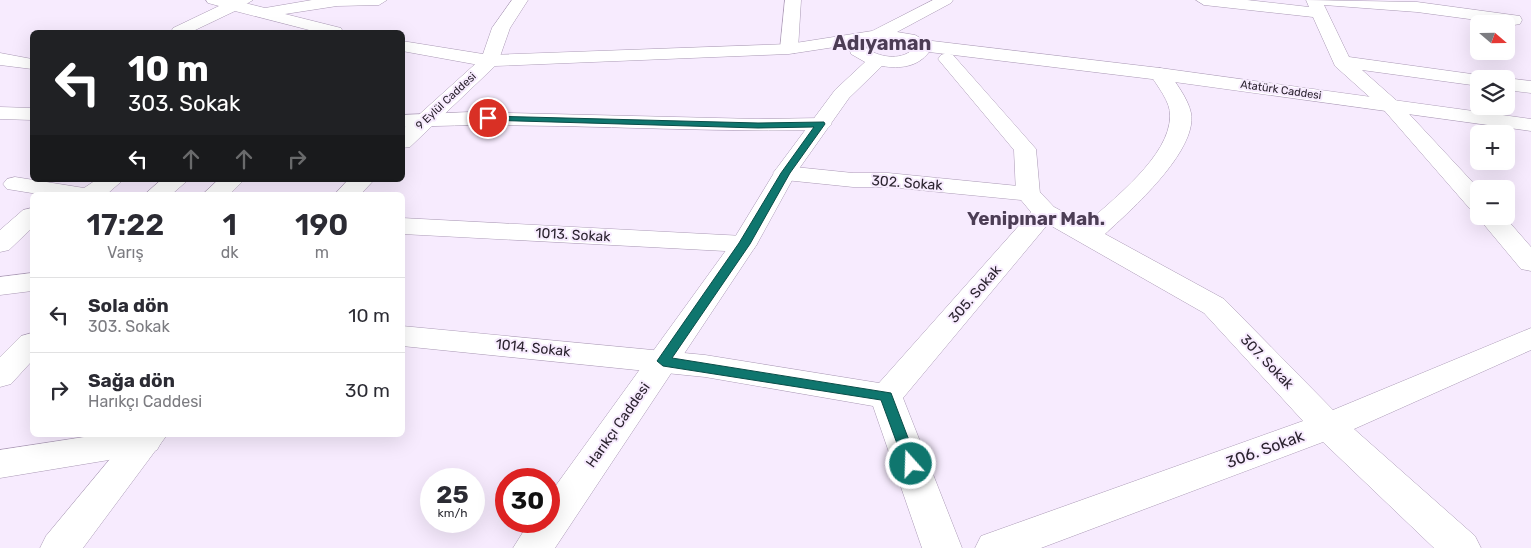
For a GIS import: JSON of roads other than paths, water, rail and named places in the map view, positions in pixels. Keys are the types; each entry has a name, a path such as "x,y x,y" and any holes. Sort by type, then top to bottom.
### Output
{"street":[{"path":"214,0 238,3 259,13 322,30"},
{"path":"259,13 337,1 379,0"},
{"path":"490,61 501,28 520,0"},
{"path":"789,49 794,0"},
{"path":"872,47 946,0"},
{"path":"872,47 896,61 914,48 946,0"},
{"path":"1204,0 1416,7 1476,15"},
{"path":"183,30 238,3"},
{"path":"1319,4 1342,62 1390,105 1470,194"},
{"path":"405,47 490,61 789,49 832,56 872,47 899,36 914,48"},
{"name":"Harıkçı Caddesi","path":"532,548 744,244 785,173 842,94 872,47"},
{"name":"Atatürk Caddesi","path":"914,48 947,59 1031,59"},
{"name":"Atatürk Caddesi","path":"914,48 1160,74 1531,125"},
{"path":"0,59 30,64"},
{"path":"947,59 1025,149 1037,203"},
{"name":"9 Eylül Caddesi","path":"405,139 490,61"},
{"path":"1342,62 1470,79"},
{"path":"1089,235 1158,168 1177,134 1181,115 1160,74"},
{"path":"1515,85 1531,87"},
{"path":"0,113 29,112"},
{"path":"405,121 470,118 758,125 821,124"},
{"path":"30,172 15,184 69,190"},
{"name":"302. Sokak","path":"785,173 853,180 888,180 1037,203"},
{"path":"94,192 108,182"},
{"path":"160,192 173,182"},
{"path":"218,192 230,182"},
{"path":"349,192 360,182"},
{"name":"307. Sokak","path":"1037,203 1089,235 1214,306 1328,426 1461,548"},
{"name":"305. Sokak","path":"886,396 1037,203"},
{"path":"0,244 30,217"},
{"path":"1498,225 1531,263"},
{"name":"1013. Sokak","path":"405,226 744,244"},
{"path":"0,286 30,282"},
{"name":"1014. Sokak","path":"405,336 663,361 886,396"},
{"name":"306. Sokak","path":"995,548 1328,426 1531,338"},
{"path":"0,376 30,345"},
{"path":"30,352 22,366 30,367"},
{"path":"886,396 942,548"},
{"path":"0,464 148,438"},
{"path":"60,548 148,438"}],"district":[{"name":"Adıyaman","path":"882,43"},
{"name":"Yenipınar Mah.","path":"1036,218"}]}
